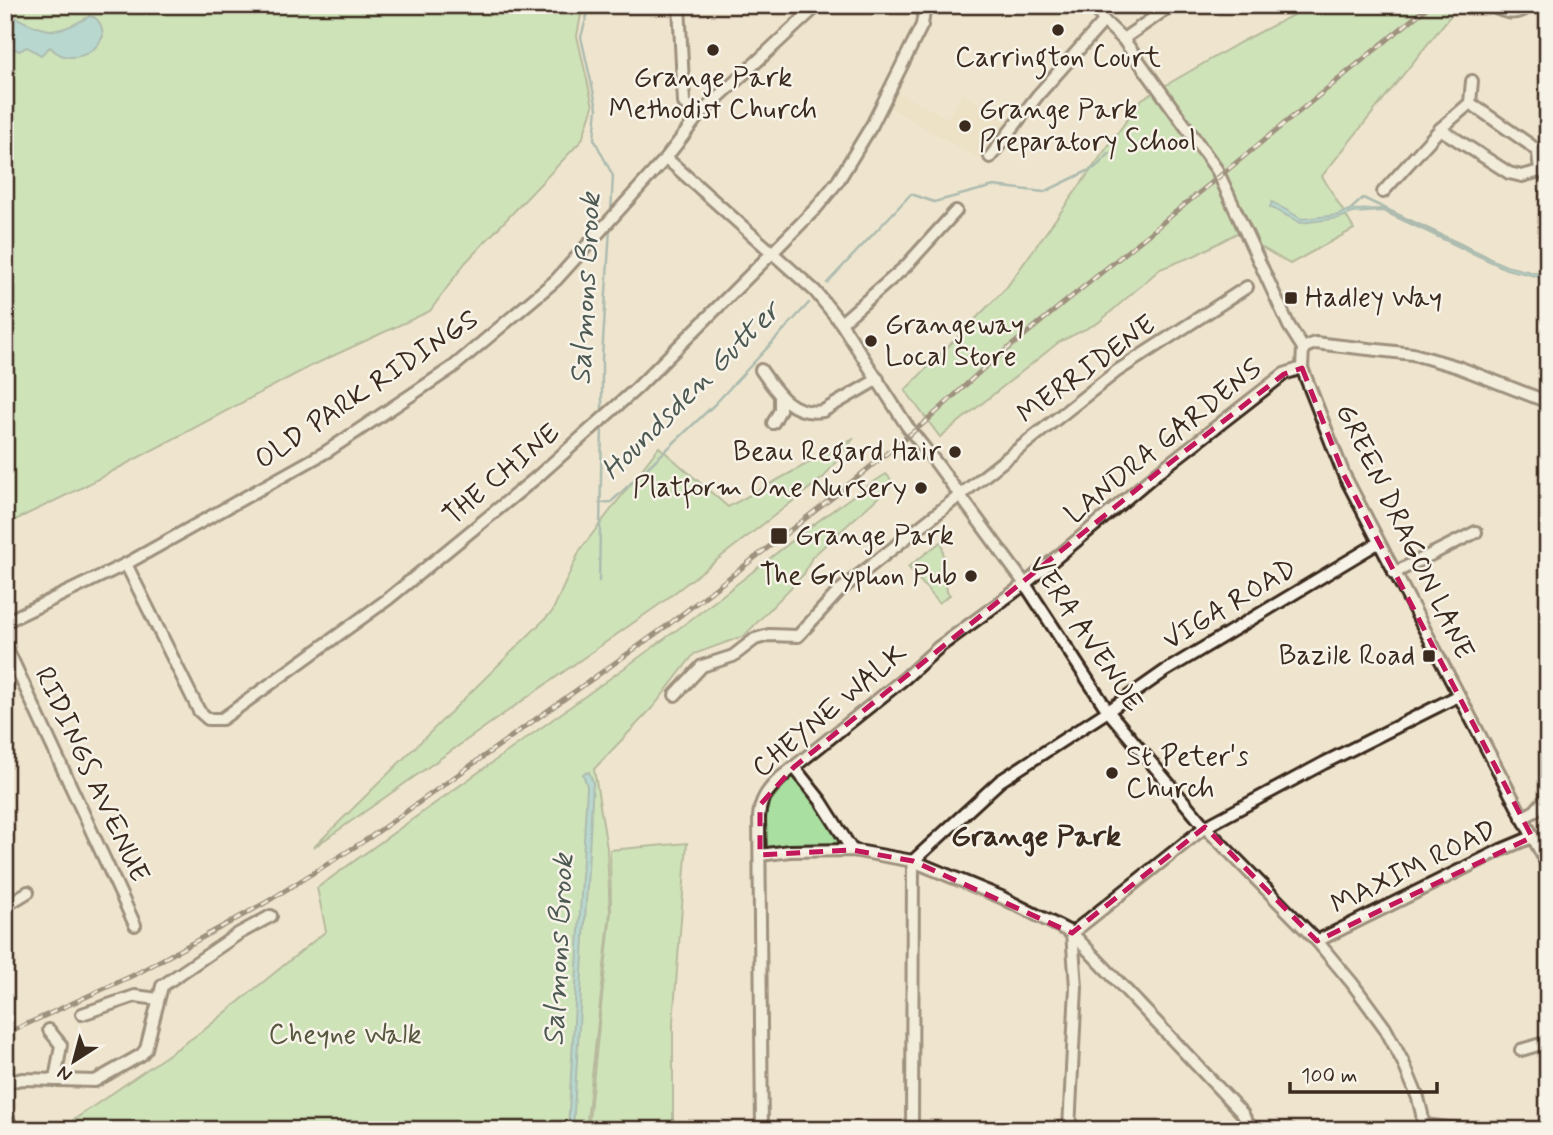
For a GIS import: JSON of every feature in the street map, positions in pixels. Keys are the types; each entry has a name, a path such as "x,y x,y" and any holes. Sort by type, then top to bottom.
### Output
{"street":[{"path":"679,5 684,103 696,119"},
{"name":"OLD PARK RIDINGS","path":"5,622 126,564 326,452 453,367 556,280 666,158 696,119 818,5"},
{"name":"THE CHINE","path":"126,564 199,711 208,719 222,719 388,599 537,477 615,407 772,253 817,207 856,153 922,25 925,5"},
{"path":"1094,5 1104,21 1122,39 1217,170 1289,326 1303,348 1315,343 1413,354 1458,367 1548,402"},
{"path":"1122,39 1172,5"},
{"path":"1489,5 1505,13 1515,14 1531,5"},
{"path":"990,157 1038,95 1104,21"},
{"path":"1383,191 1440,129 1470,103 1472,81"},
{"path":"1440,129 1509,173 1522,176 1544,174 1538,152 1470,103"},
{"name":"VERA AVENUE","path":"666,158 815,291 841,323 907,426 1025,584 1108,711 1205,827 1317,941 1385,1028 1418,1098 1423,1128"},
{"path":"841,323 905,266 956,211"},
{"name":"MERRIDENE","path":"675,695 702,666 733,656 755,639 769,635 798,636 839,590 1117,371 1247,287"},
{"name":"GREEN DRAGON LANE","path":"1303,348 1302,368 1344,475 1548,866"},
{"name":"LANDRA GARDENS","path":"1025,584 1157,473 1284,374 1302,368"},
{"path":"761,370 780,398 808,411 823,411 878,379"},
{"path":"774,423 780,398"},
{"path":"1394,573 1476,532"},
{"name":"VIGA ROAD","path":"913,861 1000,781 1165,671 1378,543"},
{"name":"CHEYNE WALK","path":"762,1130 760,805 766,793 794,767 905,678 939,647 1025,584"},
{"name":"RIDINGS AVENUE","path":"5,644 135,925"},
{"path":"1072,933 1205,827 1324,763 1458,696"},
{"path":"794,767 821,801 852,850"},
{"path":"1522,818 1535,811 1547,799"},
{"name":"MAXIM ROAD","path":"1317,941 1532,837"},
{"path":"760,855 790,851 852,850 913,861 1001,897 1072,933 1242,1113 1252,1130"},
{"path":"912,1130 913,861"},
{"path":"5,906 28,892"},
{"path":"5,1083 22,1079 95,1081 141,1055 146,1049 162,986 238,934 271,916"},
{"path":"1069,1130 1076,987 1072,933"},
{"path":"82,1014 135,996 158,999"},
{"path":"49,1030 61,1045 55,1080"},
{"path":"1521,1050 1548,1042"},
{"path":"5,1110 12,1130"},
{"path":"1423,1128 1468,1130"}],"highlighted area":[{"path":"1302,368 1344,475 1532,837 1317,941 1205,827 1072,933 913,861 852,850 760,855 760,805 794,767 1157,473 1284,374"}],"shaded area":[{"name":"Grange Park Preparatory School","path":"895,92 948,118 963,94 1009,123 978,158 888,106"}],"green space":[{"path":"5,5 585,5 577,36 593,106 582,140 465,263 430,311 309,367 79,489 5,525"},
{"path":"1312,5 1459,5 1322,176 1354,229 1290,264 1237,233 1196,255 1160,269 1098,323 1059,342 940,437 905,390 1006,288 1142,99"},
{"path":"854,438 824,477 660,604 313,848 552,612 580,550 659,447 728,507"},
{"name":"Cheyne Walk","path":"886,474 894,483 812,557 804,574 744,636 694,654 654,706 594,769 607,848 610,913 586,1130 62,1130 204,1030 326,931 317,888 678,629 807,530"},
{"path":"942,541 947,592 950,595 939,603 908,567"},
{"path":"794,776 837,835 839,843 835,848 767,848 768,807 776,794"},
{"path":"687,843 673,1022 673,1130 588,1130 611,912 610,850"}],"water":[{"path":"5,11 35,26 51,30 65,28 90,16 98,21 103,36 93,49 79,56 64,56 50,47 41,55 27,47 19,51 5,43"},
{"path":"1272,202 1302,219 1338,215 1349,210 1382,209 1506,266 1548,276 1548,279 1506,269 1383,211 1353,213 1339,218 1301,223 1270,207"},
{"path":"589,772 593,782 573,1130 568,1130 587,786 583,774"}],"waterway":[{"name":"Salmons Brook","path":"590,5 581,37 597,108 594,139 613,176 611,214"},
{"name":"Houndsden Gutter","path":"827,283 911,194 934,202 994,186 1044,192 1096,167 1110,153"},
{"name":"Houndsden Gutter","path":"1349,211 1363,198 1492,259"},
{"name":"Salmons Brook","path":"602,414 602,358 610,228"},
{"name":"Houndsden Gutter","path":"599,503 611,502 715,404 809,303"},
{"name":"Salmons Brook","path":"599,581 602,424"}],"railway":[{"path":"5,1034 136,974 265,903 369,838 668,625 837,494 930,418 984,368 1430,5"}],"place":[{"name":"Carrington Court","path":"1058,30"},
{"name":"Grange Park Methodist Church","path":"713,50"},
{"name":"Grange Park Preparatory School","path":"965,126"},
{"name":"Hadley Way","path":"1291,298"},
{"name":"Grangeway Local Store","path":"871,341"},
{"name":"Beau Regard Hair","path":"955,452"},
{"name":"Platform One Nursery","path":"921,488"},
{"name":"Grange Park","path":"779,536"},
{"name":"The Gryphon Pub","path":"971,576"},
{"name":"Bazile Road","path":"1429,656"},
{"name":"St Peter's Church","path":"1112,773"}],"district":[{"name":"Grange Park","path":"1036,836"}]}
